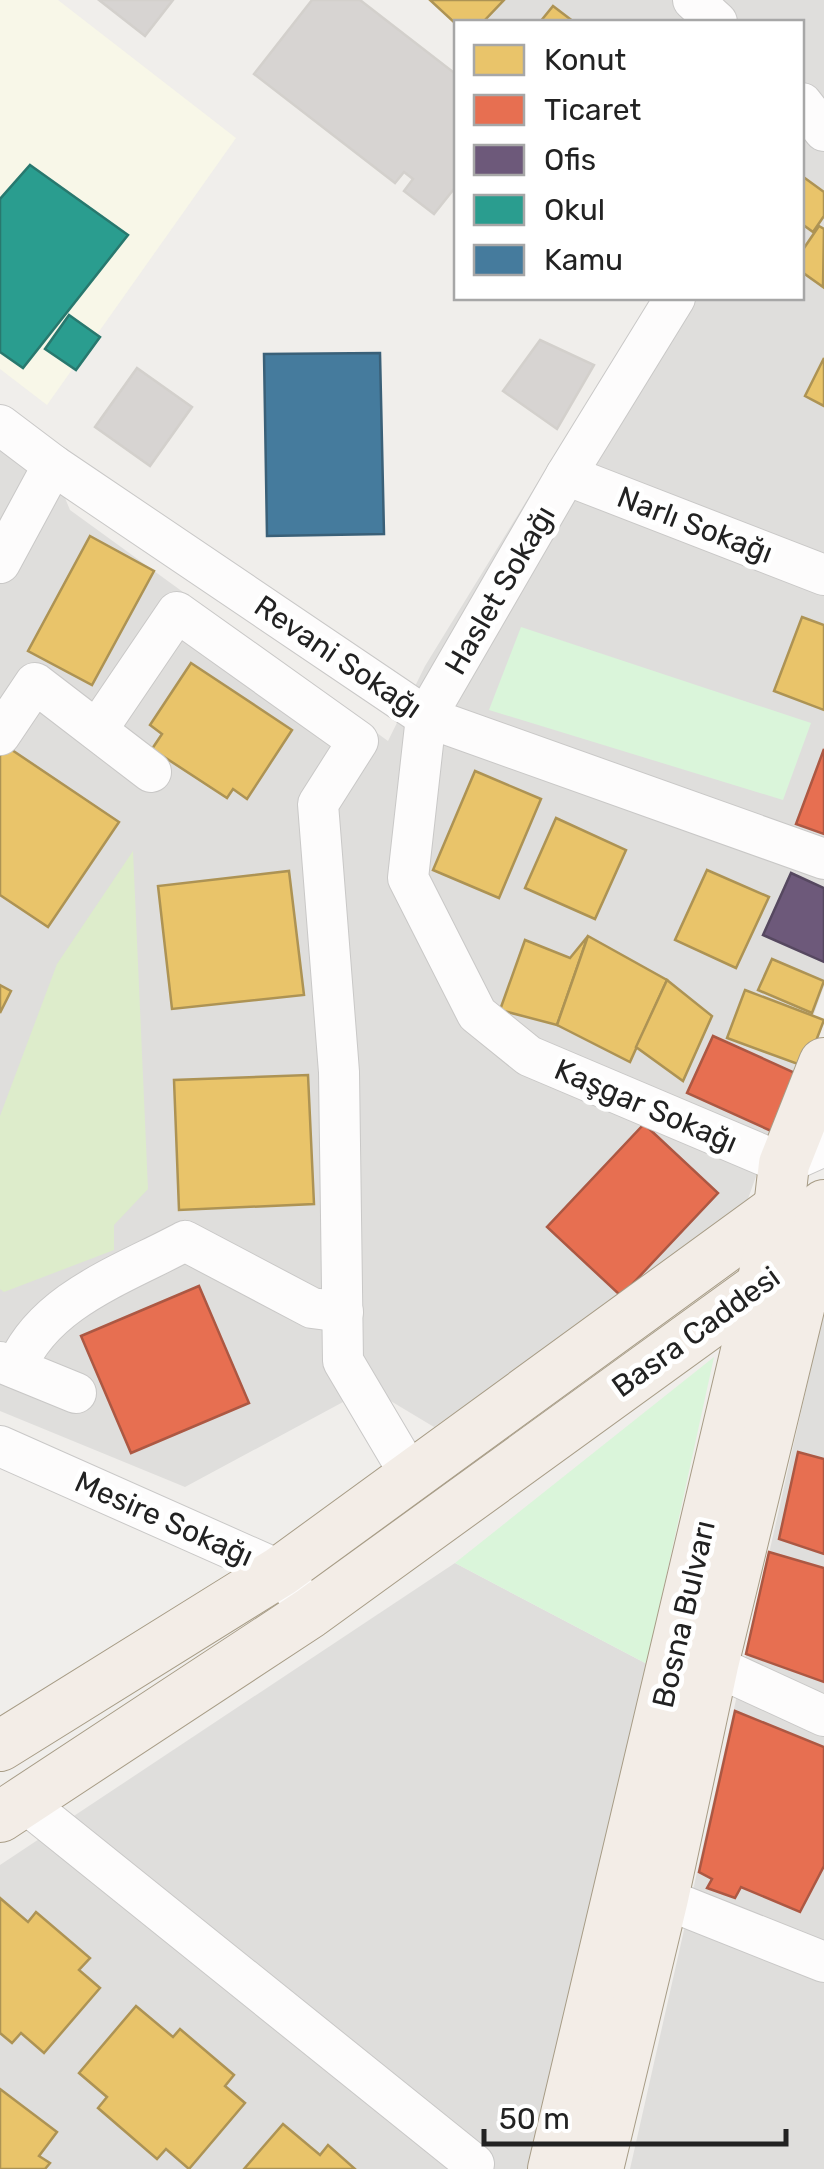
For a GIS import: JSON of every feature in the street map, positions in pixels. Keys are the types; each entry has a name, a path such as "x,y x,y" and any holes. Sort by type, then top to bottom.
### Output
{"main road":[{"name":"Bosna Bulvarı","path":"598,2169 663,1898 713,1665 805,1194 824,1063"},
{"name":"Bosna Bulvarı","path":"552,2169 762,1283 805,1194"},
{"name":"Basra Caddesi","path":"0,1746 281,1571 805,1194"},
{"name":"Basra Caddesi","path":"12,1810 310,1613 762,1283"}],"street":[{"path":"694,0 715,20"},
{"path":"804,105 824,130"},
{"name":"Haslet Sokağı","path":"477,1014 408,878 426,717 566,475 674,300"},
{"name":"Revani Sokağı","path":"0,425 53,465 426,717 824,859"},
{"path":"0,563 53,465"},
{"name":"Narlı Sokağı","path":"566,475 824,575"},
{"path":"97,730 178,612 358,741 318,804 340,1072 343,1362 412,1476"},
{"path":"0,734 34,683 152,772"},
{"name":"Kaşgar Sokağı","path":"477,1014 528,1056 805,1194"},
{"path":"76,1393 8,1365 46,1321 66,1306 185,1242 312,1308 343,1312"},
{"name":"Mesire Sokağı","path":"0,1446 281,1571 310,1613"},
{"path":"713,1665 824,1716"},
{"path":"12,1810 474,2164"},
{"path":"663,1898 824,1962"}],"shaded area":[{"path":"0,0 58,0 236,138 47,405 0,369"},
{"path":"439,0 824,0 824,986 744,1210 434,1427 369,1388 185,1487 0,1411 0,406 40,438 70,510 388,741 425,666 650,300 804,300 804,20 464,20"},
{"path":"824,1310 824,2169 630,2169 642,2116"},
{"path":"455,1563 647,1664 528,2169 0,2169 0,1865"}],"green space":[{"path":"521,627 811,723 783,800 489,710"},
{"path":"133,851 148,1189 114,1225 114,1250 4,1292 0,1289 0,1116 57,964"},
{"path":"714,1357 647,1664 455,1563"}],"building: Konut":[{"path":"430,0 504,0 485,20 454,22"},
{"path":"553,6 571,20 542,20"},
{"path":"804,177 824,192 824,216 813,232 804,225"},
{"path":"819,226 824,229 823,287 804,273 804,248"},
{"path":"824,358 824,406 805,396"},
{"path":"90,536 154,571 92,685 28,651"},
{"path":"802,617 824,625 824,710 774,691"},
{"path":"191,663 292,730 247,799 233,789 227,798 152,749 162,734 150,725"},
{"path":"6,746 119,822 48,927 0,895 0,755"},
{"path":"475,771 541,799 499,898 433,870"},
{"path":"556,818 626,850 595,919 525,888"},
{"path":"707,870 769,897 736,968 675,940"},
{"path":"289,871 304,995 172,1009 158,886"},
{"path":"588,936 557,1025 500,1010 525,940 570,958"},
{"path":"588,936 667,980 630,1062 557,1025"},
{"path":"772,959 824,981 812,1013 758,990"},
{"path":"667,980 712,1016 683,1081 636,1047"},
{"path":"0,985 11,991 0,1013"},
{"path":"745,990 824,1020 806,1067 727,1038"},
{"path":"308,1075 314,1204 179,1210 174,1080"},
{"path":"0,1898 28,1922 36,1912 90,1958 79,1970 100,1988 44,2053 21,2033 12,2043 0,2033"},
{"path":"136,2006 173,2037 180,2029 234,2075 225,2086 245,2103 189,2169 166,2149 157,2159 98,2108 107,2097 79,2073"},
{"path":"0,2089 57,2132 39,2156 50,2163 45,2169 0,2169"},
{"path":"283,2124 320,2155 328,2145 355,2169 244,2169"}],"building: Ticaret":[{"path":"824,749 824,834 796,824"},
{"path":"713,1036 804,1077 778,1134 687,1093"},
{"path":"644,1124 718,1193 621,1296 547,1227"},
{"path":"199,1286 249,1403 131,1453 81,1336"},
{"path":"798,1452 824,1459 824,1554 779,1539"},
{"path":"769,1552 824,1568 824,1682 746,1654"},
{"path":"735,1711 824,1747 824,1866 800,1912 741,1887 735,1898 707,1888 712,1879 699,1872"}],"building: Ofis":[{"path":"791,873 824,888 824,962 763,935"}],"building: Okul":[{"path":"30,165 128,235 23,368 0,352 0,199"},
{"path":"69,315 100,337 76,370 45,349"}],"building: Kamu":[{"path":"380,353 384,534 267,536 264,354"}],"building: Diğer":[{"path":"99,0 173,0 145,36"},
{"path":"312,0 360,0 454,73 454,189 434,214 404,191 413,179 404,172 395,183 254,74"},
{"path":"540,340 594,365 557,429 503,391"},
{"path":"137,368 192,407 150,466 95,427"}]}
